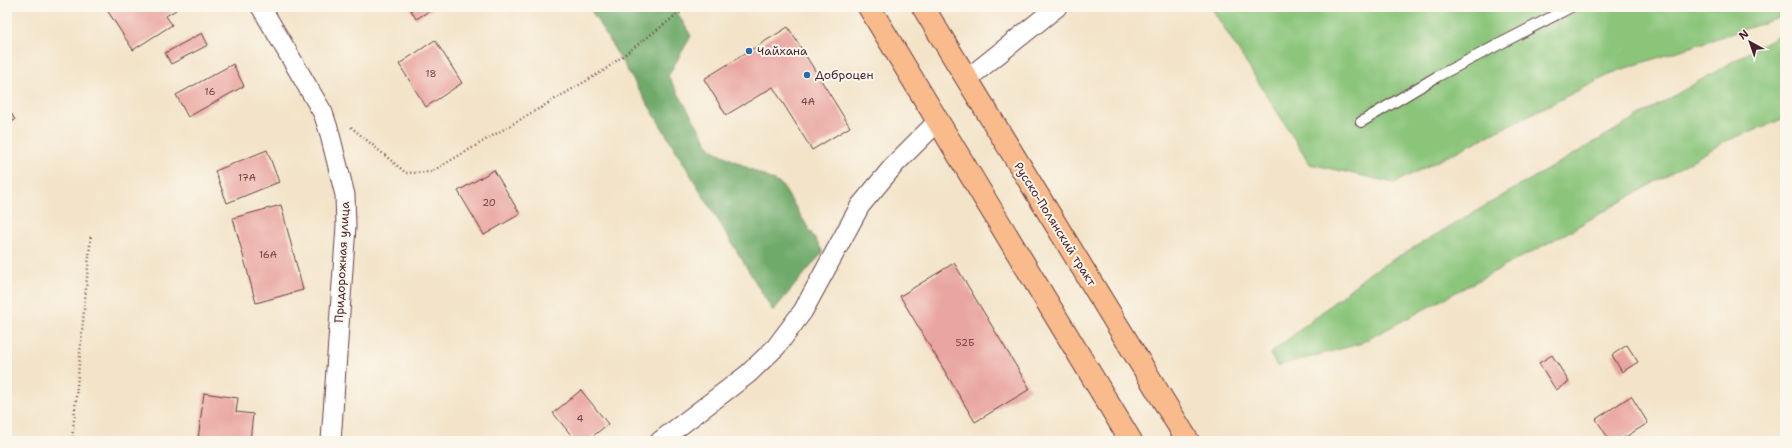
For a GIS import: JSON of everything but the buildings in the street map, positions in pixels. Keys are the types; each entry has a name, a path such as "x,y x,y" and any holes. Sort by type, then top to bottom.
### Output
{"main road":[{"path":"868,7 1131,441"},
{"name":"Русско-Полянский тракт","path":"923,7 966,80 1188,441"}],"street":[{"name":"Придорожная улица","path":"261,7 323,113 345,195 346,226 331,441"},
{"path":"966,80 1057,7"},
{"path":"660,441 748,374 776,346 803,311 860,206 896,163 938,121"}],"lane":[{"path":"1361,122 1438,76 1572,7"}],"path":[{"path":"323,113 339,117 406,173 431,172 603,72 687,7"},
{"path":"72,441 91,234"}],"green space":[{"path":"589,7 674,7 691,36 668,76 711,149 782,185 823,252 773,311"},
{"path":"1211,7 1785,7 1785,16 1617,71 1394,183 1310,164"},
{"path":"1785,31 1785,118 1726,141 1563,235 1359,344 1277,366 1270,354 1370,273"}],"place":[{"name":"Чайхана","path":"749,51"},
{"name":"Доброцен","path":"807,75"}]}
